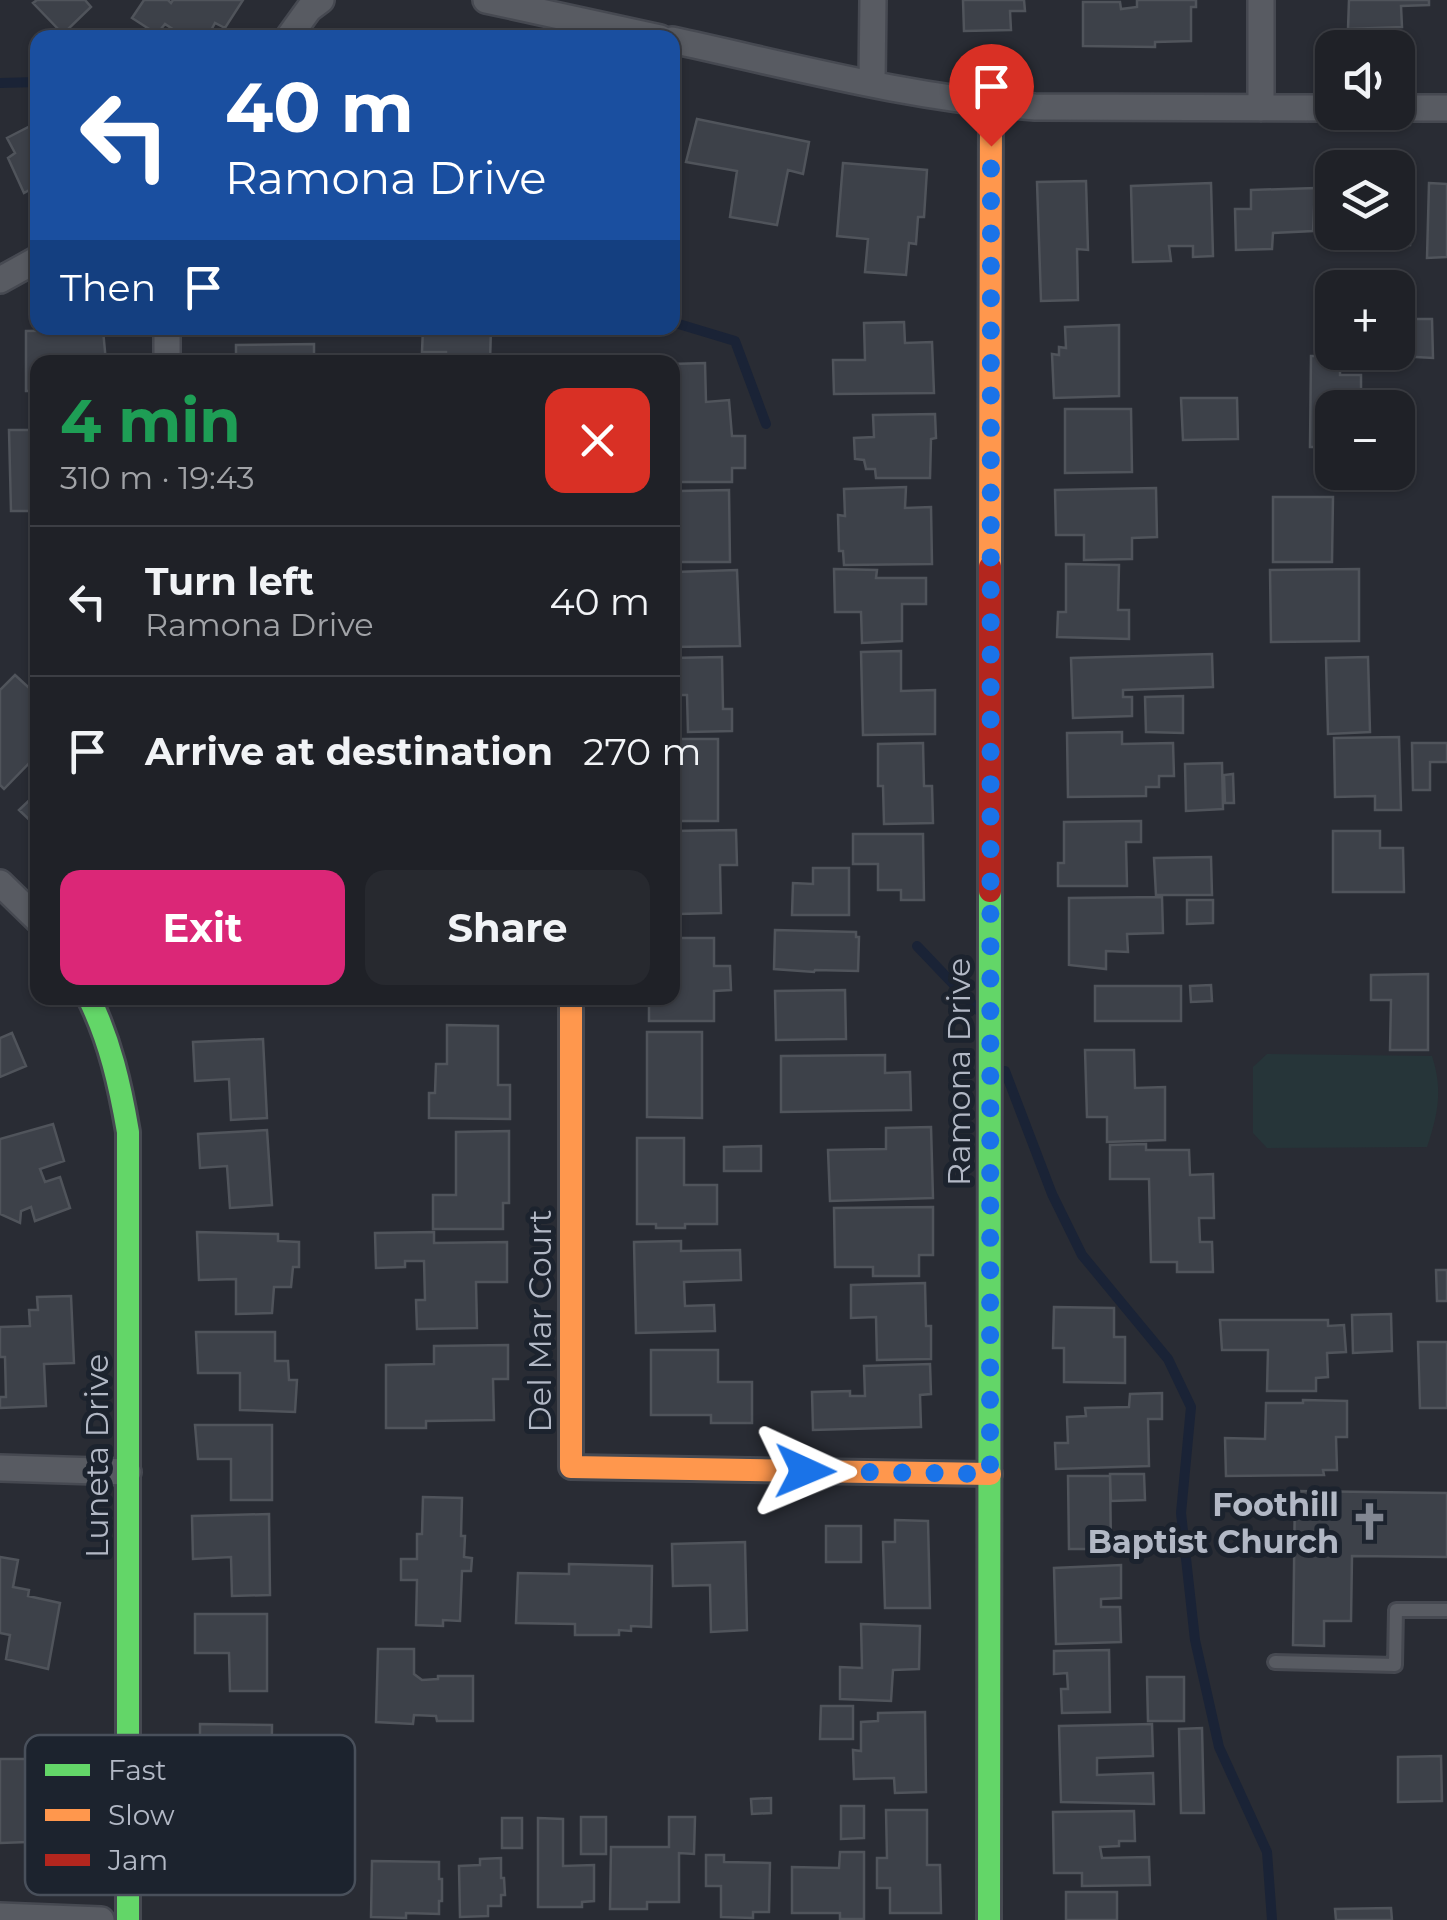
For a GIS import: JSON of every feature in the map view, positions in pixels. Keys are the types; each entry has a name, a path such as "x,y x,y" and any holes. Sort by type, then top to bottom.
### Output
{"street":[{"path":"294,30 321,0"},
{"path":"486,0 623,30"},
{"path":"872,0 872,83"},
{"path":"1261,0 1261,108"},
{"path":"680,42 940,98 991,104 1035,108 1315,108"},
{"name":"Ramona Drive","path":"989,1920 991,104"},
{"path":"1415,108 1447,108"},
{"path":"0,280 30,263"},
{"path":"0,883 30,912"},
{"name":"Luneta Drive","path":"93,1005 118,1073 128,1132 128,1735"},
{"name":"Del Mar Court","path":"571,1005 572,1467 990,1474"},
{"path":"0,1468 128,1472"},
{"path":"0,1916 101,1920"}],"lane":[{"path":"1275,1662 1395,1666 1396,1610 1447,1610"}],"shaded area":[{"path":"1267,1054 1432,1056 1438,1102 1427,1147 1267,1148 1253,1133 1253,1067"}],"building":[{"path":"85,0 91,7 67,30 59,30 33,3"},
{"path":"144,0 243,0 225,28 215,23 211,30 174,30 165,24 160,30 151,30 132,18"},
{"path":"963,0 1024,0 1025,11 1010,11 1011,30 964,31"},
{"path":"1137,0 1196,0 1196,7 1191,7 1191,41 1155,42 1155,47 1083,46 1083,2 1120,2 1121,9 1137,7"},
{"path":"1349,0 1429,0 1429,5 1401,6 1402,27 1348,29"},
{"path":"697,119 809,142 803,174 788,170 777,225 730,217 737,171 686,162"},
{"path":"30,126 30,190 24,193 8,158 15,153 7,138"},
{"path":"843,163 927,170 924,217 918,217 916,244 909,243 906,275 865,272 868,239 837,236"},
{"path":"1086,181 1088,250 1077,249 1078,300 1041,301 1037,182"},
{"path":"1211,183 1213,256 1193,257 1193,246 1169,246 1171,261 1133,262 1131,186"},
{"path":"1429,183 1447,184 1447,257 1427,258"},
{"path":"1315,188 1313,231 1273,233 1272,249 1236,250 1235,209 1251,209 1251,190"},
{"path":"1415,319 1432,319 1433,358 1415,357"},
{"path":"904,322 905,343 932,342 934,393 834,394 833,360 865,360 864,323"},
{"path":"1119,325 1119,396 1054,398 1052,354 1059,355 1059,347 1066,348 1065,327"},
{"path":"26,331 30,335 103,335 105,355 30,355 30,391 26,391"},
{"path":"423,335 491,335 490,355 422,352"},
{"path":"314,344 314,355 236,355 236,345"},
{"path":"1311,356 1315,356 1315,370 1361,375 1361,390 1315,390 1315,447 1310,447"},
{"path":"705,363 706,402 729,400 732,436 745,436 745,468 732,468 732,482 680,482 680,364"},
{"path":"1181,398 1237,398 1238,439 1183,440"},
{"path":"1065,409 1131,409 1132,472 1065,473"},
{"path":"935,414 930,478 876,478 875,469 866,469 864,460 855,459 854,438 874,437 873,415"},
{"path":"9,430 30,430 30,511 11,511"},
{"path":"906,487 905,508 931,507 932,564 844,565 843,551 839,551 838,515 845,516 844,489"},
{"path":"1156,488 1157,537 1132,538 1132,559 1084,560 1084,535 1056,535 1055,490"},
{"path":"729,490 730,562 680,562 680,491"},
{"path":"1273,497 1333,497 1332,562 1273,562"},
{"path":"1066,564 1119,565 1118,610 1129,610 1129,639 1057,637 1058,612 1066,612"},
{"path":"834,569 877,570 876,578 926,578 926,604 902,604 902,641 862,643 861,612 835,612"},
{"path":"1359,569 1359,641 1271,642 1270,570"},
{"path":"737,570 740,646 680,647 680,572"},
{"path":"901,651 901,691 935,690 935,734 863,735 861,652"},
{"path":"1212,654 1213,687 1123,690 1123,697 1132,697 1132,716 1073,718 1071,658"},
{"path":"722,657 723,709 732,709 732,731 688,732 687,695 680,695 680,658"},
{"path":"1368,657 1370,732 1328,734 1326,658"},
{"path":"15,675 30,689 30,762 4,789 0,785 0,690"},
{"path":"1183,696 1183,733 1146,732 1145,697"},
{"path":"1122,732 1122,744 1173,743 1174,776 1159,776 1159,787 1146,787 1146,796 1068,797 1067,733"},
{"path":"1399,737 1401,810 1375,810 1375,796 1335,797 1334,738"},
{"path":"680,739 718,739 718,821 680,821"},
{"path":"923,743 924,786 932,786 933,823 884,824 883,786 878,786 878,744"},
{"path":"1412,743 1447,743 1447,762 1430,762 1430,790 1413,790"},
{"path":"1222,763 1223,809 1186,811 1185,764"},
{"path":"1233,774 1234,803 1225,803 1224,775"},
{"path":"30,800 30,820 19,810"},
{"path":"1141,821 1141,842 1126,842 1127,886 1058,886 1058,863 1064,863 1064,822"},
{"path":"736,830 737,865 720,865 721,913 680,914 680,831"},
{"path":"1333,831 1380,831 1380,848 1403,848 1404,892 1333,892"},
{"path":"853,834 923,834 924,900 901,900 901,890 878,890 878,864 853,864"},
{"path":"1211,857 1212,895 1156,895 1154,858"},
{"path":"813,868 849,868 849,915 792,915 793,883 813,884"},
{"path":"1162,897 1163,933 1127,934 1128,952 1106,951 1106,969 1069,965 1069,898"},
{"path":"1187,900 1213,900 1213,923 1187,924"},
{"path":"775,930 856,932 858,971 774,969"},
{"path":"680,938 714,938 714,966 730,966 731,990 714,991 714,1021 649,1021 649,1005 680,1005"},
{"path":"1428,974 1428,1050 1390,1050 1391,1000 1371,1000 1371,975"},
{"path":"1211,985 1212,1001 1191,1002 1190,986"},
{"path":"1095,986 1181,986 1181,1021 1095,1021"},
{"path":"845,990 846,1039 776,1040 775,991"},
{"path":"447,1025 498,1026 498,1085 510,1085 510,1119 429,1118 429,1093 435,1093 436,1064 447,1064"},
{"path":"647,1032 702,1032 702,1118 647,1117"},
{"path":"12,1033 26,1066 0,1077 0,1038"},
{"path":"263,1039 267,1118 231,1120 229,1079 195,1081 193,1042"},
{"path":"1085,1050 1134,1050 1135,1088 1165,1087 1165,1140 1107,1142 1107,1117 1087,1117"},
{"path":"885,1055 885,1073 910,1072 911,1110 781,1112 781,1056"},
{"path":"53,1124 64,1161 40,1169 45,1182 60,1177 70,1208 35,1221 31,1207 21,1211 20,1223 0,1214 0,1139"},
{"path":"931,1127 933,1198 830,1201 828,1150 886,1149 886,1128"},
{"path":"267,1130 272,1205 230,1208 227,1166 200,1168 198,1134"},
{"path":"509,1131 509,1203 503,1203 503,1229 433,1229 433,1195 456,1195 456,1132"},
{"path":"637,1138 684,1138 684,1185 717,1185 717,1224 656,1228 656,1224 637,1224"},
{"path":"1146,1144 1146,1150 1189,1150 1190,1175 1213,1174 1214,1218 1199,1218 1200,1242 1212,1242 1213,1272 1177,1272 1177,1262 1151,1262 1149,1179 1110,1179 1110,1145"},
{"path":"761,1146 761,1171 724,1171 724,1147"},
{"path":"933,1207 933,1255 919,1255 919,1276 873,1276 873,1267 835,1267 834,1208"},
{"path":"197,1232 278,1234 278,1241 299,1242 299,1267 293,1267 291,1287 274,1287 272,1313 236,1314 236,1279 199,1280"},
{"path":"434,1232 434,1243 507,1242 507,1282 476,1282 477,1328 417,1329 416,1300 425,1300 424,1261 405,1261 405,1267 376,1268 375,1233"},
{"path":"681,1241 681,1251 740,1250 741,1280 684,1282 685,1306 714,1305 715,1331 636,1333 634,1242"},
{"path":"1436,1270 1447,1270 1447,1301 1437,1301"},
{"path":"925,1283 931,1359 877,1360 876,1317 851,1318 851,1285"},
{"path":"71,1296 74,1363 44,1364 46,1406 0,1408 0,1397 6,1397 0,1327 30,1326 29,1310 38,1310 37,1297"},
{"path":"1054,1307 1114,1308 1114,1337 1125,1337 1125,1383 1064,1382 1064,1348 1053,1348"},
{"path":"1391,1314 1392,1351 1353,1353 1352,1315"},
{"path":"1220,1320 1328,1320 1328,1326 1344,1325 1346,1352 1327,1353 1328,1377 1316,1378 1316,1391 1267,1391 1268,1350 1222,1350"},
{"path":"196,1332 275,1332 275,1361 288,1361 289,1380 297,1380 295,1412 240,1410 240,1373 198,1373"},
{"path":"1418,1342 1447,1342 1447,1408 1420,1408"},
{"path":"508,1345 508,1379 493,1379 494,1420 426,1421 426,1428 386,1428 386,1365 434,1364 434,1346"},
{"path":"651,1350 718,1350 718,1382 752,1382 752,1423 711,1423 711,1415 651,1415"},
{"path":"930,1364 931,1394 920,1395 921,1427 813,1430 812,1392 850,1391 850,1396 865,1396 864,1366"},
{"path":"1162,1393 1162,1419 1148,1419 1149,1466 1056,1469 1055,1443 1068,1443 1067,1417 1086,1416 1085,1408 1129,1407 1130,1394"},
{"path":"1347,1401 1347,1437 1336,1437 1337,1470 1323,1470 1324,1475 1226,1476 1225,1438 1265,1439 1266,1403"},
{"path":"195,1425 272,1425 272,1500 231,1500 231,1459 198,1459"},
{"path":"1110,1474 1144,1474 1145,1500 1111,1501"},
{"path":"1068,1476 1110,1476 1111,1549 1069,1549"},
{"path":"1295,1491 1447,1493 1447,1557 1352,1556 1351,1621 1324,1621 1324,1646 1293,1645"},
{"path":"423,1497 462,1498 464,1557 472,1558 471,1571 462,1571 460,1621 443,1620 443,1626 416,1625 417,1580 401,1580 401,1559 417,1559"},
{"path":"269,1514 270,1595 232,1596 231,1557 193,1559 192,1516"},
{"path":"895,1520 928,1521 930,1608 885,1608 883,1542 895,1542"},
{"path":"826,1526 861,1526 861,1562 826,1562"},
{"path":"745,1542 747,1630 711,1632 710,1585 673,1586 672,1544"},
{"path":"0,1557 18,1560 13,1587 29,1590 28,1596 60,1603 48,1669 6,1659 10,1635 0,1633"},
{"path":"569,1564 652,1566 651,1627 631,1626 631,1631 619,1630 619,1635 575,1635 575,1624 516,1623 518,1573 569,1574"},
{"path":"1121,1565 1121,1598 1101,1599 1101,1607 1120,1607 1121,1642 1056,1644 1054,1568"},
{"path":"195,1614 267,1614 267,1691 230,1691 229,1653 195,1653"},
{"path":"861,1624 920,1626 919,1669 893,1670 891,1701 840,1699 840,1667 862,1668"},
{"path":"378,1649 414,1649 414,1674 422,1680 473,1676 473,1721 437,1721 436,1716 414,1715 413,1724 376,1722"},
{"path":"1109,1650 1110,1712 1062,1713 1061,1689 1068,1689 1067,1673 1054,1674 1054,1651"},
{"path":"1147,1677 1184,1677 1184,1721 1148,1721"},
{"path":"821,1706 853,1706 853,1739 820,1739"},
{"path":"925,1712 926,1792 895,1793 894,1778 854,1779 853,1750 861,1751 861,1722 878,1721 878,1713"},
{"path":"200,1724 272,1725 272,1735 200,1735"},
{"path":"1152,1724 1153,1756 1097,1758 1097,1775 1153,1773 1154,1804 1061,1802 1059,1726"},
{"path":"1202,1728 1204,1813 1181,1813 1179,1729"},
{"path":"1441,1756 1442,1801 1398,1802 1398,1757"},
{"path":"0,1759 25,1759 25,1842 0,1843"},
{"path":"771,1798 771,1813 752,1814 751,1799"},
{"path":"841,1806 864,1806 864,1838 841,1839"},
{"path":"886,1810 927,1810 927,1865 940,1865 941,1913 890,1913 890,1888 877,1888 877,1858 887,1858"},
{"path":"1134,1811 1135,1841 1100,1847 1102,1858 1149,1857 1150,1885 1082,1886 1082,1873 1054,1873 1053,1812"},
{"path":"581,1817 606,1817 606,1854 581,1854"},
{"path":"669,1817 695,1817 694,1854 679,1853 679,1902 647,1902 647,1909 610,1909 611,1847 669,1847"},
{"path":"502,1818 522,1818 522,1848 502,1848"},
{"path":"538,1818 563,1819 563,1866 594,1865 594,1901 582,1902 582,1907 538,1907"},
{"path":"840,1852 864,1852 864,1919 840,1919 840,1913 792,1913 792,1867 839,1868"},
{"path":"706,1855 724,1855 724,1862 770,1863 769,1912 753,1912 753,1918 721,1917 721,1886 706,1886"},
{"path":"501,1858 505,1895 501,1895 501,1906 488,1906 488,1916 460,1917 459,1866"},
{"path":"372,1861 439,1862 439,1914 371,1917"},
{"path":"1066,1892 1117,1892 1117,1920 1066,1920"},
{"path":"1391,1908 1392,1920 1336,1920 1335,1909"}],"waterway":[{"path":"0,83 30,82"},
{"path":"680,324 735,341 766,424"},
{"path":"917,946 978,1010"},
{"path":"1005,1071 1052,1194 1082,1255 1168,1359 1191,1407 1181,1513 1195,1640 1219,1747 1267,1852 1272,1920"}],"traffic: fast":[{"path":"989,1920 990,891"},
{"path":"92,1005 113,1064 128,1132 128,1735"},
{"path":"128,1895 128,1920"}],"traffic: slow":[{"path":"990,567 991,104"},
{"path":"571,1005 571,1467 990,1474"}],"traffic: jam":[{"path":"990,567 990,891"}],"place":[{"name":"Foothill Baptist Church","path":"1369,1522"}],"route":[{"path":"805,1471 990,1474 991,146"}]}
